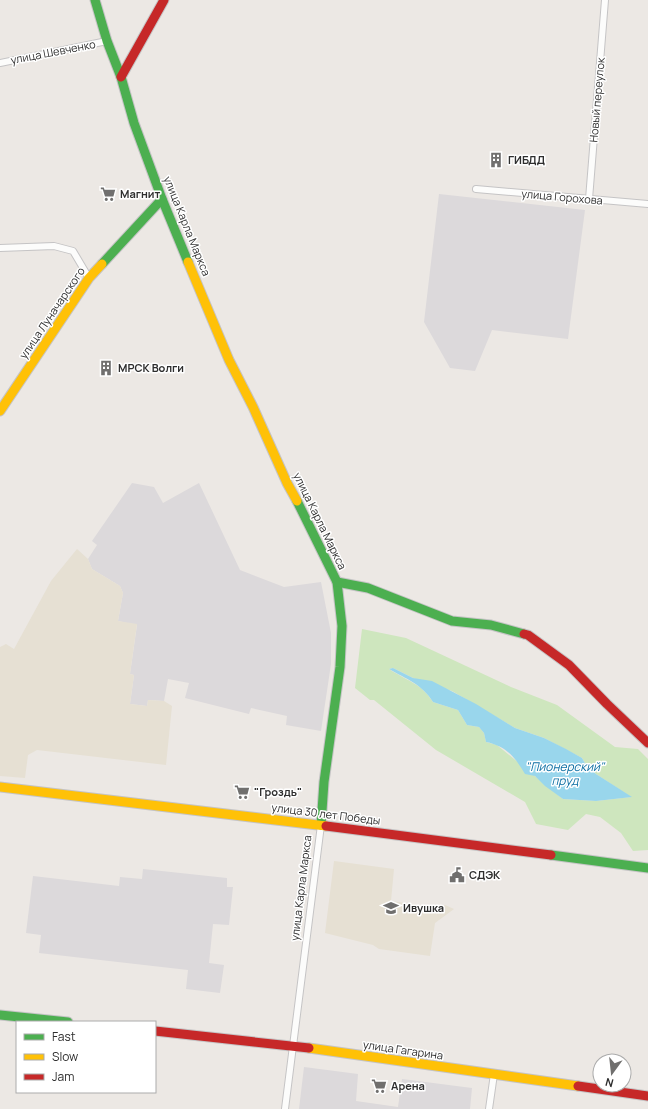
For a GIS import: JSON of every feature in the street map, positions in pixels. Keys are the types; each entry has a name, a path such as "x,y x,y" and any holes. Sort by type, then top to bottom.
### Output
{"street":[{"name":"улица Карла Маркса","path":"95,0 107,41 121,78 134,123 162,199 229,360 253,407 287,483 337,582 342,626 340,667 325,775 321,825 285,1109"},
{"path":"121,78 164,0"},
{"name":"Новый переулок","path":"589,199 605,0"},
{"name":"улица Шевченко","path":"0,63 107,41"},
{"name":"улица Горохова","path":"476,189 648,204"},
{"name":"улица Луначарского","path":"0,411 89,278 162,199"},
{"path":"0,248 54,246 73,251 89,278"},
{"path":"337,582 368,588 452,621 491,625 528,635 569,665 648,743"},
{"name":"улица 30 лет Победы","path":"0,787 321,825 648,868"},
{"path":"0,1015 58,1021"},
{"name":"улица Гагарина","path":"156,1031 293,1046 648,1096"},
{"path":"489,1109 494,1074"}],"shaded area":[{"path":"439,194 585,210 568,339 492,330 475,371 450,368 424,322"},
{"path":"132,483 154,487 163,503 199,483 240,570 284,587 321,582 331,633 331,664 321,731 286,725 287,716 251,708 249,714 185,698 189,683 168,679 164,701 148,700 147,706 130,704 134,675 130,674 137,625 118,621 123,593 120,586 92,569 88,559 97,545 92,541"},
{"path":"77,549 88,559 92,569 120,586 123,593 118,621 137,624 130,674 134,675 130,704 147,706 148,700 164,701 172,706 166,765 37,750 28,755 25,778 0,776 0,647 6,644 14,649 51,581"},
{"name":"Ивушка","path":"334,861 394,869 391,901 439,908 445,905 454,909 435,923 430,956 379,949 373,945 325,933"},
{"path":"143,869 227,878 227,887 233,887 229,925 213,924 209,963 224,965 220,993 186,989 188,970 39,953 41,935 26,933 33,876 119,886 120,877 142,879"},
{"path":"304,1067 358,1074 356,1101 398,1107 402,1079 472,1088 470,1109 299,1109"}],"green space":[{"path":"362,629 406,638 511,687 557,705 615,747 638,749 648,759 648,850 633,851 621,833 600,817 586,814 568,830 536,824 525,802 436,750 374,700 370,700 355,688","holes":["393,668 413,678 452,691 515,728 544,738 582,758 586,765 596,774 631,797 596,801 563,799 497,745 486,742 484,733 479,727 467,725 458,710 433,702 419,686 389,669"]}],"water":[{"name":"\"Пионерский\" пруд","path":"393,668 413,678 432,681 476,704 515,728 544,738 566,749 582,758 586,765 596,774 632,797 596,801 563,799 545,786 535,776 525,774 514,757 504,749 486,742 484,733 479,727 467,725 458,710 433,702 419,686 389,669"}],"traffic: fast":[{"path":"95,0 107,41 121,77 134,123 162,199 188,262"},
{"path":"102,264 162,199"},
{"path":"297,501 337,582 342,626 340,667 324,782 321,825"},
{"path":"337,582 368,588 452,621 491,625 524,634"},
{"path":"551,855 648,868"},
{"path":"0,1015 58,1021"}],"traffic: slow":[{"path":"188,262 229,360 253,407 287,483 297,501"},
{"path":"0,411 89,278 102,264"},
{"path":"0,787 326,826"},
{"path":"309,1048 578,1086"}],"traffic: jam":[{"path":"121,77 164,0"},
{"path":"524,634 528,635 569,665 648,743"},
{"path":"326,826 551,855"},
{"path":"156,1031 309,1048"},
{"path":"578,1086 648,1096"}],"place":[{"name":"ГИБДД","path":"496,160"},
{"name":"Магнит","path":"108,194"},
{"name":"МРСК Волги","path":"106,368"},
{"name":"\"Гроздь\"","path":"242,792"},
{"name":"СДЭК","path":"457,875"},
{"name":"Ивушка","path":"391,908"},
{"name":"Арена","path":"379,1086"}]}
